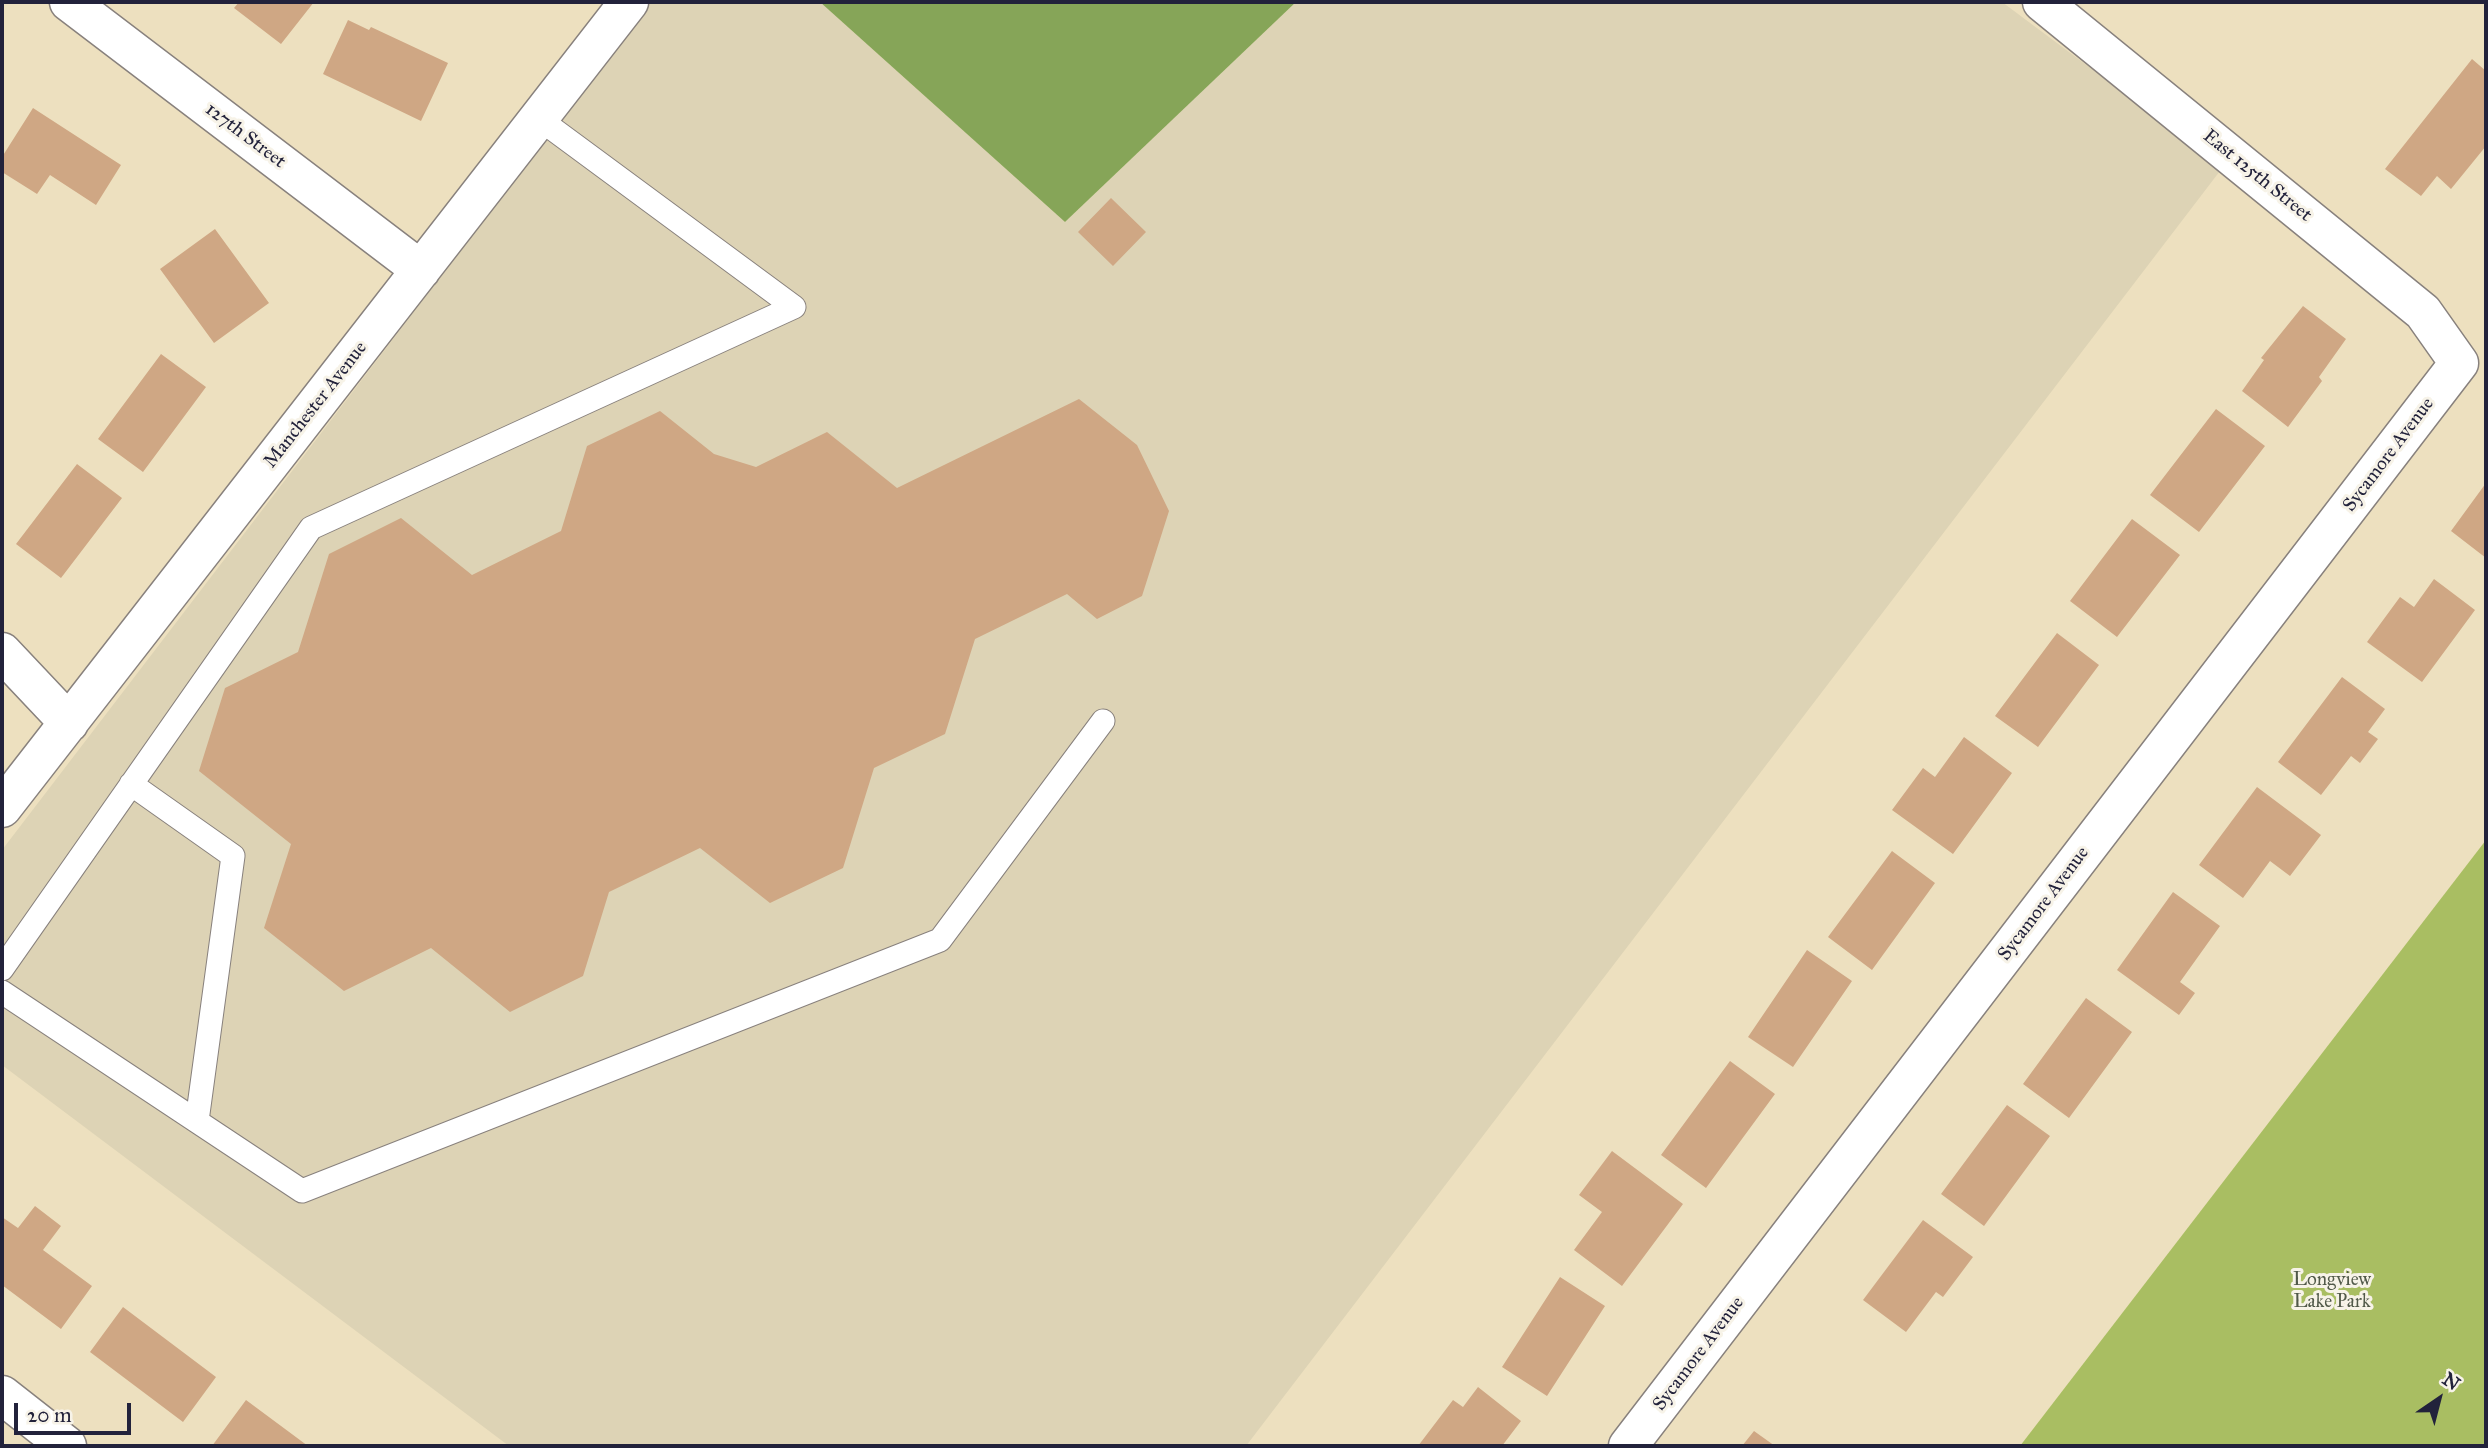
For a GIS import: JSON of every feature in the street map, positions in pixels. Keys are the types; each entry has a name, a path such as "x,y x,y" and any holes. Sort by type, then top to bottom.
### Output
{"street":[{"name":"127th Street","path":"69,2 421,270"},
{"name":"Manchester Avenue","path":"2,808 629,2"},
{"name":"East 125th Street","path":"2042,2 2423,312 2459,363"},
{"name":"Sycamore Avenue","path":"1628,1446 2459,363"},
{"path":"2,652 69,723"},
{"path":"2,1395 67,1446"}],"lane":[{"path":"2,970 311,528 794,307 538,118"},
{"path":"2,992 302,1191 940,940 1103,721"},
{"path":"131,784 233,856 197,1121"}],"shaded area":[{"path":"651,2 820,2 1065,222 1296,2 2002,2 2223,167 1246,1446 509,1446 2,1065 2,850"}],"green space":[{"path":"820,2 1296,2 1065,222"},
{"name":"Longview Lake Park","path":"2486,840 2486,1446 2020,1446"}],"building":[{"path":"239,2 314,2 281,44 234,8"},
{"path":"348,20 369,30 371,27 448,63 421,121 323,74"},
{"path":"2472,59 2486,71 2486,146 2451,189 2437,176 2421,196 2385,169"},
{"path":"33,108 121,165 96,205 50,175 37,194 2,172 2,157"},
{"path":"1111,198 1146,232 1113,266 1078,232"},
{"path":"215,229 269,303 214,343 160,269"},
{"path":"2303,306 2346,339 2319,377 2322,381 2288,427 2242,391 2264,360 2261,358"},
{"path":"161,354 206,387 143,472 98,439"},
{"path":"1079,399 1137,445 1169,511 1142,596 1097,619 1067,594 975,639 945,734 874,768 843,868 770,903 700,848 609,892 583,976 510,1012 431,948 344,991 264,928 291,844 199,771 225,688 298,652 329,554 401,518 472,575 561,531 587,446 660,411 714,454 756,467 827,432 897,488"},
{"path":"2216,409 2265,446 2199,532 2150,495"},
{"path":"77,464 122,498 61,578 16,544"},
{"path":"2486,483 2486,558 2451,531"},
{"path":"2132,519 2180,555 2117,637 2070,601"},
{"path":"2434,579 2475,610 2422,682 2367,642 2400,597 2414,607"},
{"path":"2057,633 2099,665 2038,747 1995,716"},
{"path":"2342,677 2385,709 2368,732 2378,739 2360,763 2351,756 2321,795 2278,762"},
{"path":"1964,737 2012,773 1953,854 1892,810 1923,768 1935,777"},
{"path":"2257,787 2321,835 2290,876 2270,861 2243,898 2199,865"},
{"path":"1892,851 1935,883 1872,970 1828,937"},
{"path":"2173,892 2220,926 2180,982 2195,993 2179,1015 2117,970"},
{"path":"1807,950 1852,981 1793,1067 1748,1037"},
{"path":"2086,998 2132,1032 2069,1118 2023,1084"},
{"path":"1730,1061 1775,1094 1706,1188 1661,1155"},
{"path":"2007,1105 2050,1136 1984,1226 1941,1194"},
{"path":"1612,1151 1683,1204 1622,1286 1574,1250 1602,1212 1579,1195"},
{"path":"35,1206 61,1226 43,1250 92,1286 61,1329 2,1285 2,1217 18,1228"},
{"path":"1923,1220 1973,1257 1943,1297 1936,1292 1906,1332 1863,1300"},
{"path":"1560,1277 1605,1306 1547,1396 1502,1367"},
{"path":"123,1307 216,1377 183,1422 90,1352"},
{"path":"1478,1387 1521,1421 1502,1446 1418,1446 1453,1400 1463,1407"},
{"path":"246,1400 308,1446 212,1446"},
{"path":"1754,1431 1775,1446 1742,1446"}]}
